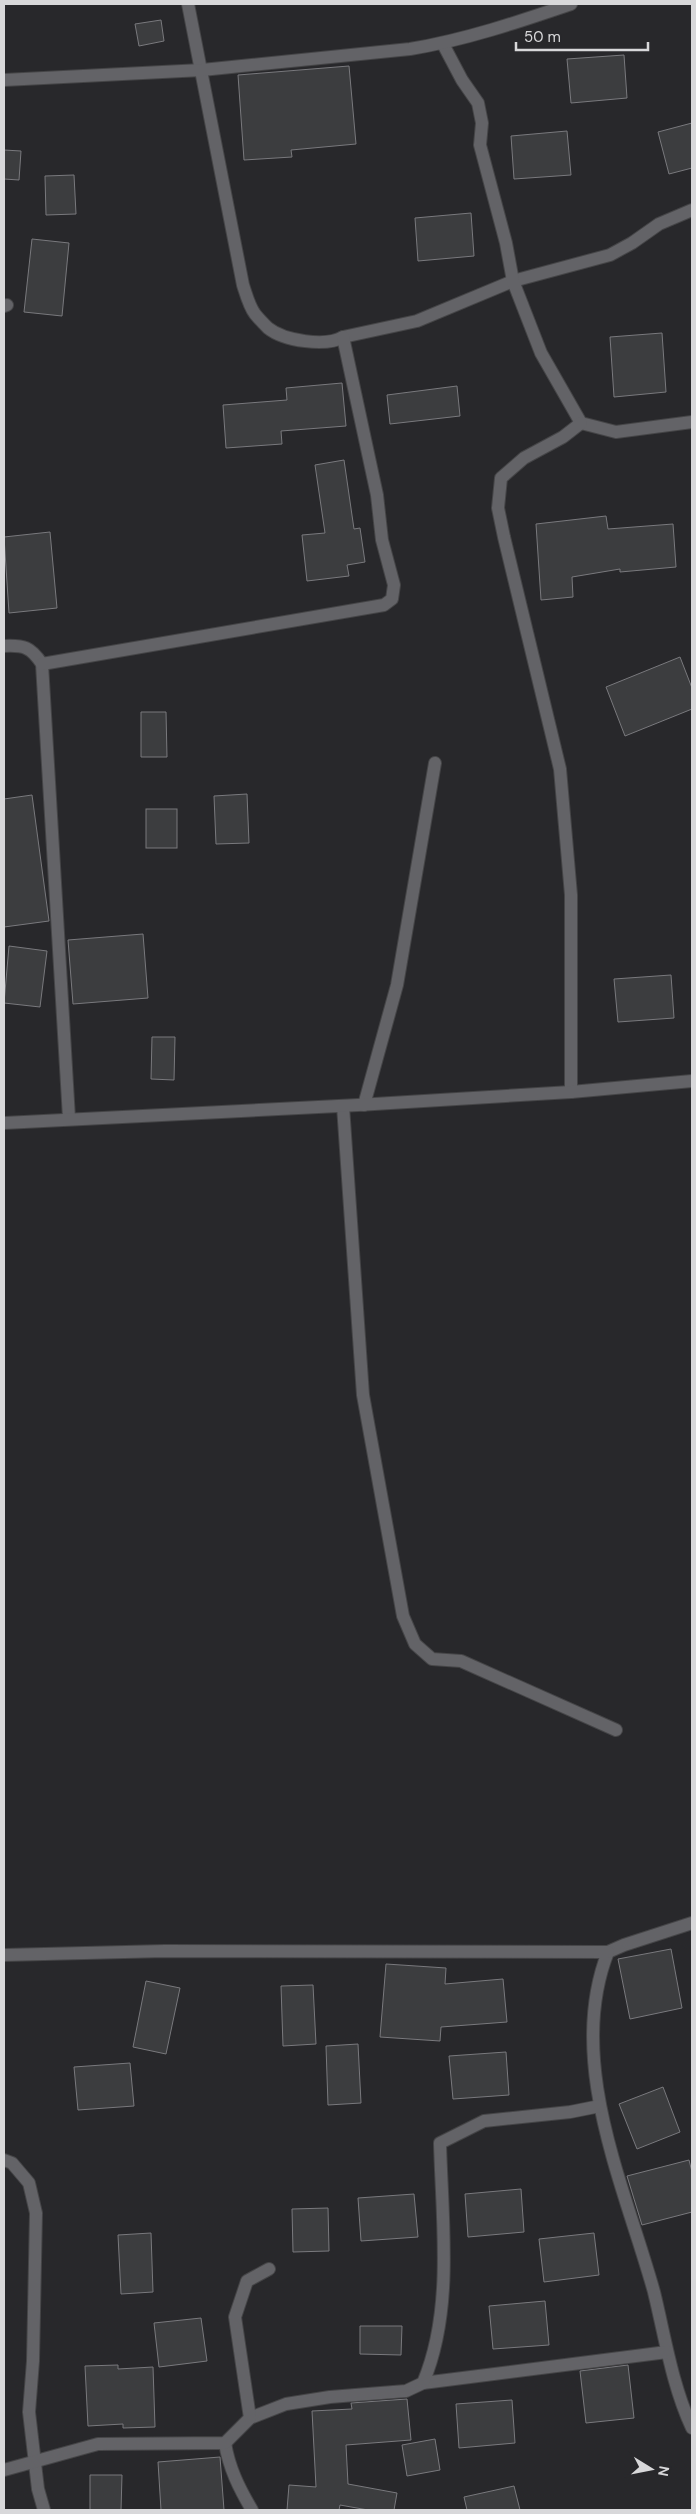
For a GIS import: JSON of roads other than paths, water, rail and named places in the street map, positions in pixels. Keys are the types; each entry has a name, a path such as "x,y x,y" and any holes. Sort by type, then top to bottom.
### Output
{"street":[{"path":"188,4 243,285 253,312 269,330 316,342 334,342 343,337 417,321 513,281 610,255 632,243 659,224 692,210"},
{"path":"4,80 202,70 410,49 443,44 507,26 571,4"},
{"path":"443,44 462,80 478,103 482,123 480,145 506,243 513,281 541,352 581,423 616,432 692,422"},
{"path":"42,664 384,605 392,599 394,585 382,540 376,495 343,337"},
{"path":"571,1092 571,895 560,769 528,645 498,508 501,478 524,458 563,437 581,423"},
{"path":"4,646 18,646 34,651 42,664 69,1118"},
{"path":"364,1104 397,985 435,763"},
{"path":"4,1123 69,1118 343,1106 571,1092 692,1081"},
{"path":"343,1106 364,1395 403,1616 414,1644 432,1659 461,1661 616,1730"},
{"path":"4,1955 166,1951 608,1952 692,1923"},
{"path":"608,1952 600,1971 592,2036 592,2064 600,2106 654,2292 685,2413 692,2428"},
{"path":"424,2383 434,2357 443,2299 440,2143 484,2121 570,2112 600,2106"},
{"path":"4,2160 12,2163 29,2183 36,2213 33,2361 29,2412 34,2462 44,2510"},
{"path":"250,2418 235,2317 247,2282 269,2268"},
{"path":"4,2470 98,2444 225,2443 250,2418 286,2404 330,2397 406,2392 424,2383 668,2352"},
{"path":"225,2443 227,2459 237,2485 252,2510"}]}
